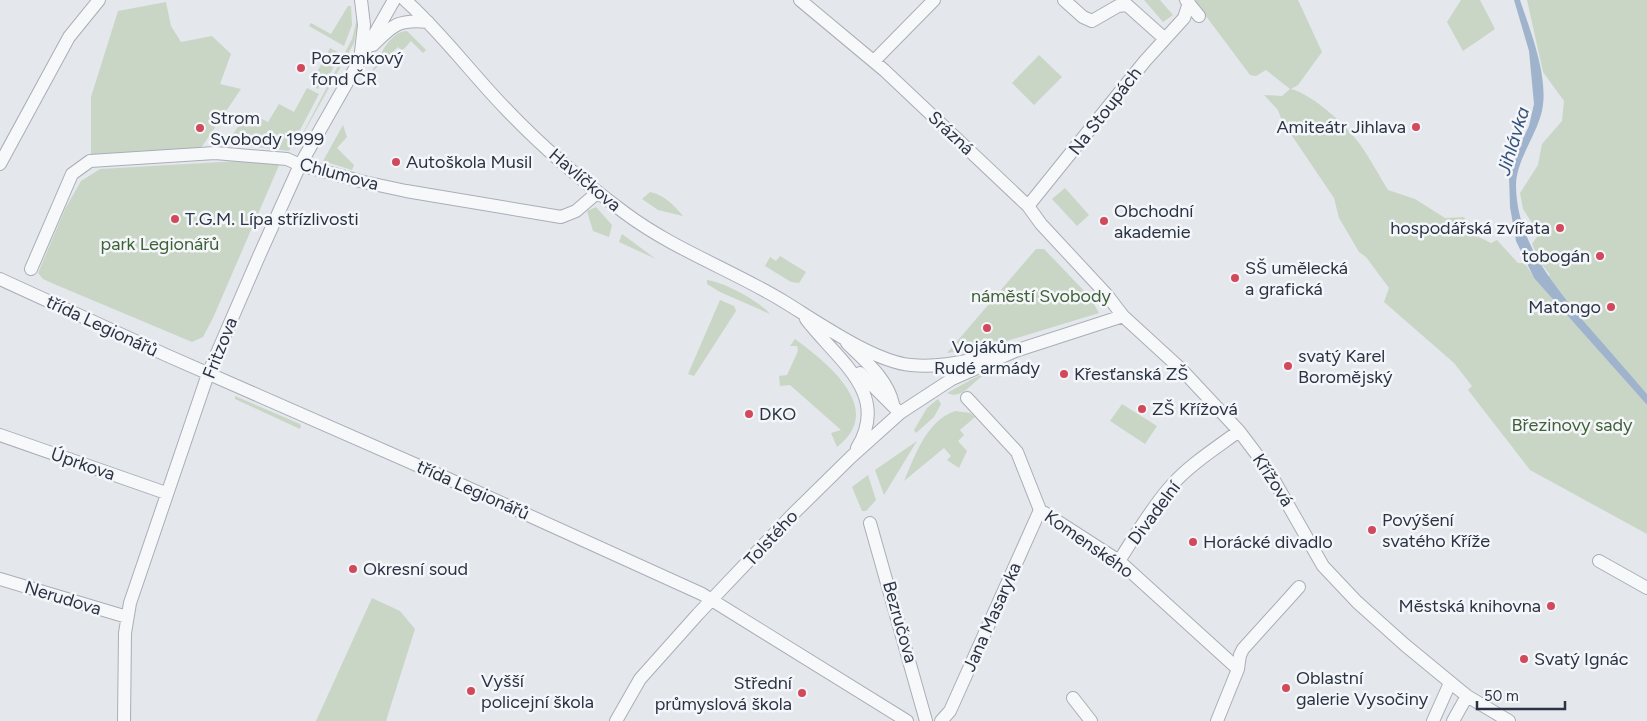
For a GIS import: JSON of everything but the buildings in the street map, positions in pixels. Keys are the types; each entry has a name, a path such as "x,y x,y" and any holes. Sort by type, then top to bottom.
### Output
{"street":[{"path":"0,164 69,37 99,0"},
{"path":"360,57 364,24 361,0"},
{"name":"Fritzova","path":"124,721 124,633 127,616 166,493 208,374 300,165 394,0"},
{"name":"Havlíčkova","path":"405,0 428,22 505,108 535,137 598,192 648,229 885,359 912,365 952,365 1015,351"},
{"name":"Srázná","path":"800,0 874,61 1028,206"},
{"path":"874,61 934,0"},
{"path":"1064,0 1083,17 1092,21 1118,6 1126,5 1165,39"},
{"name":"Na Stoupách","path":"1028,206 1184,18 1187,2"},
{"path":"360,57 385,32 400,22 428,22"},
{"name":"Chlumova","path":"31,269 72,174 90,161 215,153 287,159 300,165 406,191 561,217 576,211 598,192"},
{"path":"1015,351 1122,316 1107,295 1041,224 1028,206"},
{"name":"třída Legionářů","path":"0,279 208,374 501,502 712,600 907,721"},
{"name":"Havlíčkova","path":"802,313 855,377 868,400 867,424 851,457"},
{"name":"Křížová","path":"1122,316 1182,370 1239,431 1272,475 1323,566 1357,602 1450,683 1467,696 1509,721"},
{"name":"Havlíčkova","path":"839,335 880,377 890,393 896,408"},
{"name":"Havlíčkova","path":"825,343 896,408"},
{"name":"Tolstého","path":"616,721 640,679 792,514 851,457 896,408 952,379 1015,351"},
{"name":"Komenského","path":"967,398 1017,452 1040,510 1119,560 1238,669"},
{"name":"Divadelní","path":"1119,560 1152,510 1171,486 1193,465 1239,431"},
{"name":"Úprkova","path":"0,435 166,493"},
{"name":"Jana Masaryka","path":"941,721 950,711 1040,510"},
{"name":"Bezručova","path":"870,523 926,721"},
{"path":"1599,561 1647,588"},
{"name":"Nerudova","path":"0,578 127,616"},
{"path":"1217,721 1238,669 1240,656 1244,648 1299,587"},
{"path":"1433,721 1450,683"},
{"path":"1453,721 1467,696"},
{"path":"1073,698 1091,721"}],"green space":[{"path":"1144,0 1160,0 1173,15 1163,22"},
{"name":"Březinovy sady","path":"1194,0 1298,0 1322,52 1298,85 1291,89 1319,104 1346,128 1363,149 1388,190 1415,199 1445,218 1464,217 1477,236 1491,243 1497,240 1518,263 1525,263 1534,278 1647,405 1647,534 1530,470 1468,390 1472,386 1454,363 1384,302 1389,288 1366,257 1359,252 1339,218 1334,198 1282,121 1278,110 1264,95 1282,96 1290,89 1266,70 1256,76 1250,75"},
{"path":"1461,0 1480,0 1495,29 1463,51 1447,22"},
{"path":"1527,0 1647,0 1647,394 1605,347 1548,277 1550,275 1540,262 1532,244 1539,234 1523,209 1520,193 1538,165 1542,144 1562,121 1564,101 1543,72"},
{"path":"166,2 171,26 181,42 212,36 231,54 220,84 241,89 201,148 91,155 91,97 118,11"},
{"path":"355,5 359,16 354,43 292,154 352,39 357,19"},
{"path":"348,6 351,6 352,25 344,46 309,26 311,23 331,34"},
{"path":"407,31 426,50 423,53 411,41 402,51 398,47 372,72 390,40 395,35"},
{"path":"330,48 341,54 327,79 324,78 318,89 310,85"},
{"path":"1039,55 1062,77 1034,105 1012,83"},
{"path":"307,88 319,94 289,151 227,143 248,112 268,122 279,104 294,112"},
{"path":"343,125 347,137 337,148 354,165 352,170 323,161"},
{"name":"park Legionářů","path":"257,160 280,163 203,337 192,342 54,284 43,279 38,273 65,209 81,181 100,169"},
{"path":"1065,188 1089,215 1077,226 1052,199"},
{"path":"650,192 664,198 683,216 658,210 642,199"},
{"path":"596,207 612,225 609,237 593,231 587,211"},
{"path":"622,234 656,259 619,242"},
{"name":"náměstí Svobody","path":"1036,249 1044,249 1090,297 1099,313 990,346 947,353"},
{"path":"780,256 806,272 799,283 791,282 765,266 770,257 776,261"},
{"path":"707,280 722,284 741,293 758,303 770,314 720,292 707,284"},
{"path":"720,300 734,306 736,311 694,376 688,374"},
{"path":"795,339 835,373 846,387 854,402 856,417 851,432 837,447 831,433 841,430 790,385 780,386 779,376 787,375 798,351 797,346 790,346"},
{"path":"999,368 983,376 961,393 952,395 947,393 976,377"},
{"path":"235,396 300,424 300,429 235,399"},
{"path":"938,399 941,404 934,417 916,433 914,430 927,408"},
{"path":"1122,404 1157,426 1145,444 1110,421"},
{"path":"955,411 970,413 975,417 960,430 964,435 958,441 967,451 959,468 947,460 951,456 944,448 904,481 917,451 929,431 945,416"},
{"path":"917,441 884,495 875,470"},
{"path":"868,475 876,500 866,511 862,511 852,487"},
{"path":"372,598 400,611 415,629 386,721 316,721"}],"water":[{"path":"1514,0 1520,0 1539,59 1543,90 1543,105 1540,118 1522,160 1517,177 1518,206 1523,226 1530,244 1550,278 1587,325 1647,394 1647,405 1534,278 1516,241 1510,207 1509,176 1512,161 1529,126 1534,104 1529,51"}],"place":[{"name":"Pozemkový fond ČR","path":"301,68"},
{"name":"Amiteátr Jihlava","path":"1416,127"},
{"name":"Strom Svobody 1999","path":"200,128"},
{"name":"Autoškola Musil","path":"396,162"},
{"name":"T.G.M. Lípa střízlivosti","path":"175,219"},
{"name":"Obchodní akademie","path":"1104,221"},
{"name":"hospodářská zvířata","path":"1560,228"},
{"name":"tobogán","path":"1600,256"},
{"name":"SŠ umělecká a grafická","path":"1235,278"},
{"name":"Matongo","path":"1611,307"},
{"name":"Vojákům Rudé armády","path":"987,328"},
{"name":"svatý Karel Boromějský","path":"1288,366"},
{"name":"Křesťanská ZŠ","path":"1064,374"},
{"name":"ZŠ Křížová","path":"1142,409"},
{"name":"DKO","path":"749,414"},
{"name":"Povýšení svatého Kříže","path":"1372,530"},
{"name":"Horácké divadlo","path":"1193,542"},
{"name":"Okresní soud","path":"353,569"},
{"name":"Městská knihovna","path":"1551,606"},
{"name":"Svatý Ignác","path":"1524,659"},
{"name":"Oblastní galerie Vysočiny","path":"1286,688"},
{"name":"Vyšší policejní škola","path":"471,691"},
{"name":"Střední průmyslová škola","path":"802,693"}],"water label":[{"name":"Jihlávka","path":"1513,141"}]}
